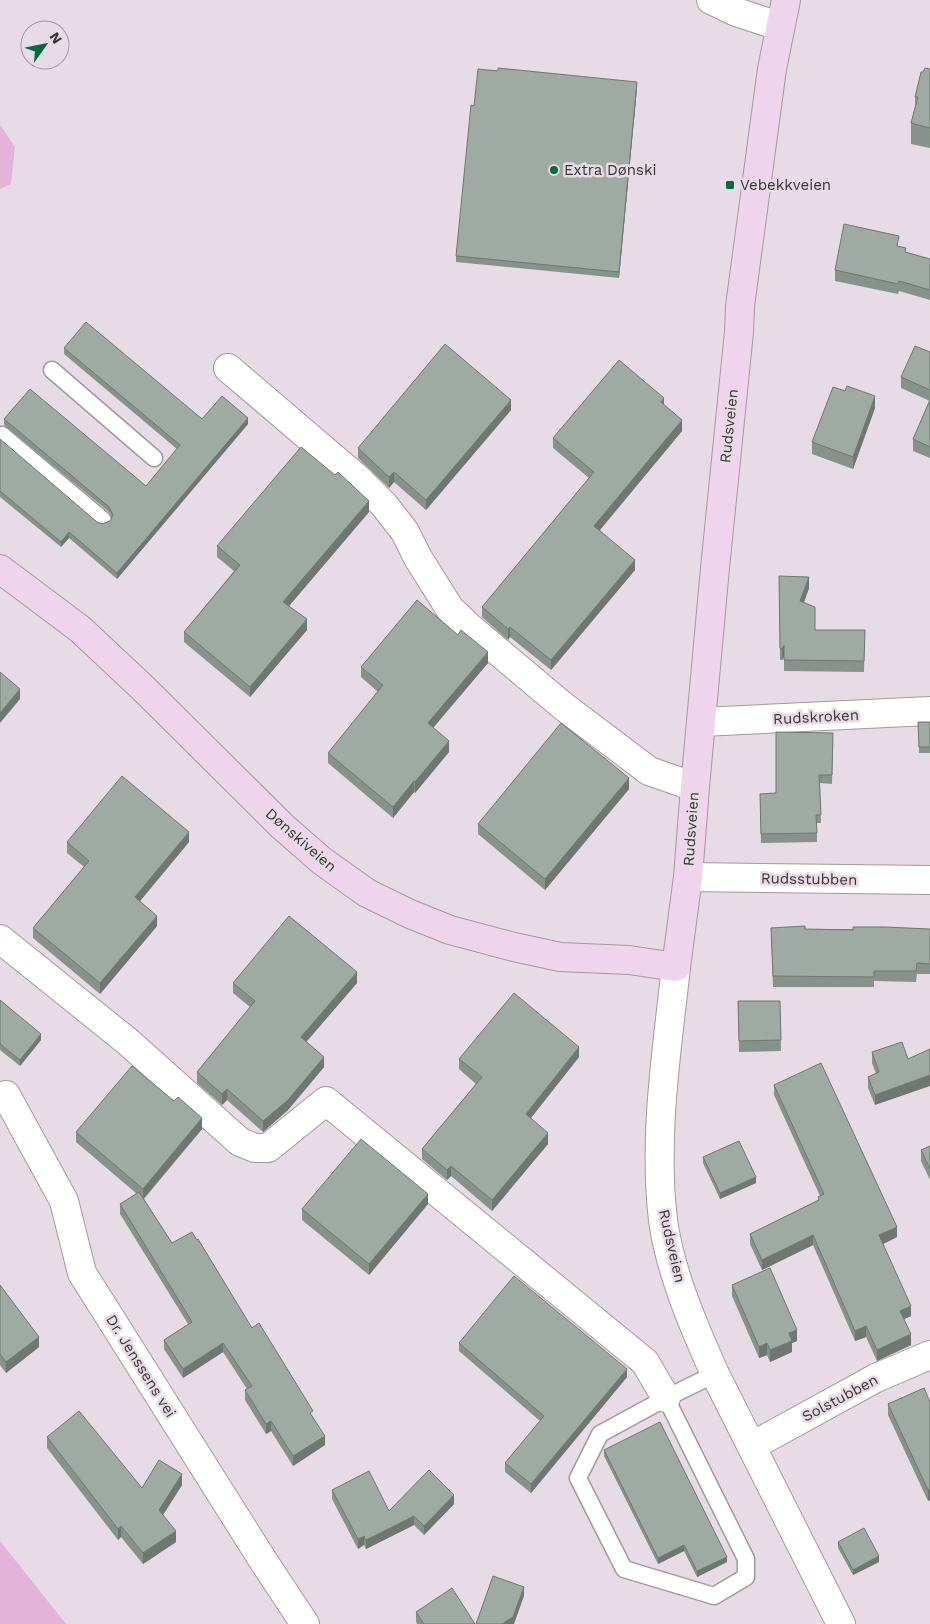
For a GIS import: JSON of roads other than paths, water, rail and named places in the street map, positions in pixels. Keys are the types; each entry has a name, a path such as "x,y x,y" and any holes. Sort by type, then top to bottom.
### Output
{"street":[{"path":"711,0 736,12 780,26"},
{"name":"Rudsveien","path":"786,0 780,26 756,178 740,306 702,722 694,787 688,877 676,967 660,1127 664,1221 673,1263 701,1343 841,1624"},
{"path":"228,368 358,479 385,506 405,532 418,558 450,609 468,627 563,706 649,771 694,787"},
{"name":"Dønskiveien","path":"0,569 80,629 143,688 282,826 322,861 367,893 410,914 450,930 514,947 560,957 629,960 676,967"},
{"name":"Rudskroken","path":"702,722 930,711"},
{"name":"Rudsstubben","path":"688,877 930,880"},
{"path":"0,938 127,1041 240,1142 255,1148 268,1148 326,1101 645,1362 666,1398"},
{"name":"Dr. Jenssens vei","path":"3,1090 64,1201 82,1273 305,1624"},
{"name":"Solstubben","path":"752,1446 876,1378 930,1355"}],"lane":[{"path":"52,370 154,458"},
{"path":"2,435 103,520"},
{"path":"666,1398 746,1559 746,1577 714,1596 624,1568 578,1478 600,1434 666,1398 715,1374"}],"place":[{"name":"Extra Dønski","path":"554,170"},
{"name":"Vebekkveien","path":"730,185"}]}
